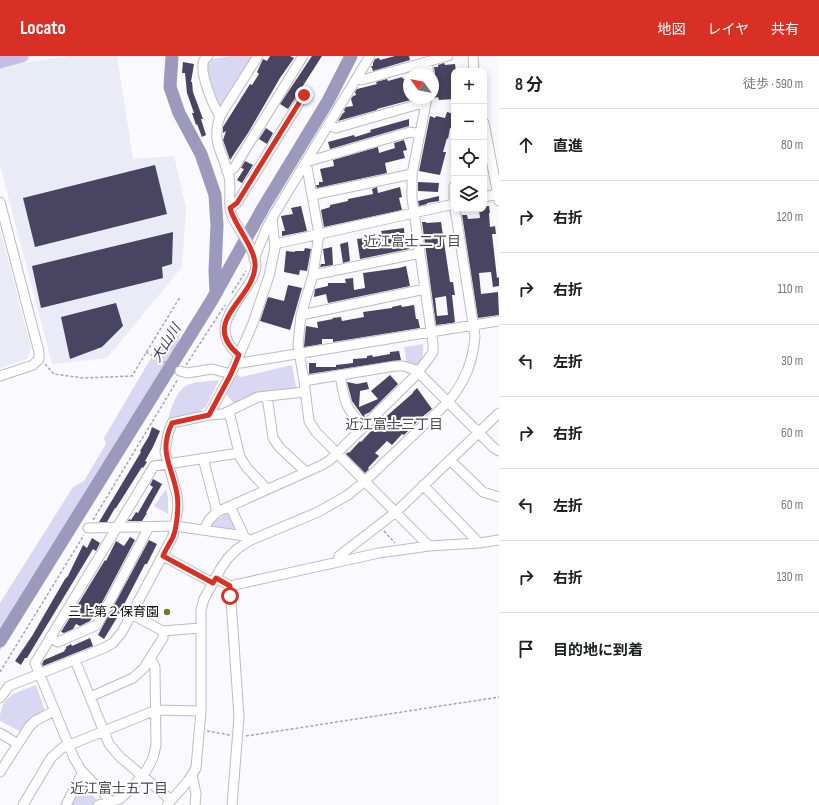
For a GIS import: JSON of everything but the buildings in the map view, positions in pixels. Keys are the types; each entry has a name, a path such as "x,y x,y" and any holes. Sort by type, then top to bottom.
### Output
{"main road":[{"path":"0,62 22,56"}],"street":[{"path":"208,56 203,64 203,73 216,110 220,116"},
{"path":"258,56 220,116 217,126 217,145 229,178 230,208 232,215 251,250 256,266 252,279 224,324 224,335 237,359 241,363 499,321"},
{"path":"227,172 234,168 303,56"},
{"path":"254,259 272,218 370,56"},
{"path":"357,78 362,80 448,56"},
{"path":"473,56 474,68"},
{"path":"427,62 428,68"},
{"path":"230,208 237,203 304,95"},
{"path":"329,125 336,128 414,104"},
{"path":"204,530 209,520 217,512 330,460 418,372 432,352 433,344 412,198 412,174 426,104"},
{"path":"306,162 410,132 420,134"},
{"path":"487,140 498,197 487,197"},
{"path":"306,162 319,234 313,275 301,314 298,345 309,421 316,432 429,546"},
{"path":"312,196 412,174"},
{"path":"0,202 39,352 39,359 33,365 0,376"},
{"path":"275,244 451,205"},
{"path":"75,660 109,744 120,757 142,776 169,803 196,768 201,711 201,610 204,599 228,558 246,539 334,504 348,495 365,482 448,402 463,381 470,366 474,350 475,336 455,212"},
{"path":"209,415 231,374 253,323 269,276 275,248 272,218"},
{"path":"313,275 420,253"},
{"path":"301,314 425,289"},
{"path":"304,381 399,366 410,368 418,372 494,448 499,451"},
{"path":"181,372 187,373 212,369 231,374"},
{"path":"340,375 344,403 351,414 364,427"},
{"path":"0,698 9,686 104,648 113,643 122,632 173,536 178,508 177,495 166,452 168,434 172,423 209,415 223,414 258,397 305,392"},
{"path":"267,396 273,438 280,448 306,472"},
{"path":"229,411 240,457 247,468 267,489"},
{"path":"337,562 339,556 396,512 499,413"},
{"path":"109,802 107,797 83,772 74,758 35,664 154,466 239,453"},
{"path":"203,458 217,512"},
{"path":"450,460 483,492 499,497"},
{"path":"423,485 479,543"},
{"path":"230,506 246,539"},
{"path":"88,528 175,526 204,530 246,539"},
{"path":"50,638 58,642 97,625 149,527"},
{"path":"163,556 230,586 379,553 429,546 479,543 499,540"},
{"path":"230,586 239,717 232,805"},
{"path":"132,614 163,631 200,628"},
{"path":"90,697 133,678 144,668 163,638 163,631"},
{"path":"98,805 120,799 142,776 153,758 156,745 155,667 150,658"},
{"path":"23,805 51,758 62,748 156,710 201,711"},
{"path":"0,772 29,727 35,721 54,711"},
{"path":"0,733 18,744"},
{"path":"66,805 83,772"},
{"path":"192,775 196,794 195,805"}],"path":[{"path":"232,293 254,259"},
{"path":"39,359 48,365 54,374 82,378 132,376 180,297"},
{"path":"0,672 181,372 228,299"},
{"path":"146,352 181,372"},
{"path":"378,526 402,550"},
{"path":"200,730 241,737 499,697"}],"shaded area":[{"path":"71,56 117,56 133,159 174,156 186,208 182,267 107,358 52,364 0,165 0,70 30,62"},
{"path":"233,56 252,56 218,110 209,88 206,66 211,59"},
{"path":"0,229 31,348 27,359 0,368"},
{"path":"173,324 175,331 180,335 168,374 0,651 0,603 73,487 84,481 106,444 104,438 151,358"},
{"path":"423,344 423,356 421,361 417,367 408,369 404,347"},
{"path":"292,365 296,387 293,392 246,399 234,404 225,392 237,375 241,377"},
{"path":"219,380 206,407 190,417 168,420 174,401 183,388 194,383"},
{"path":"166,489 168,497 168,514 154,506"},
{"path":"229,512 235,528 231,530 213,528 211,524"},
{"path":"36,685 45,711 19,731 0,721 3,706 10,696"},
{"path":"82,782 98,802 91,805 69,805"}],"waterway":[{"path":"172,56 170,87 179,113 201,154 215,195 217,225 215,271 216,292"},
{"name":"大山川","path":"0,641 212,300 263,208 328,101 351,56"}],"place":[{"name":"三上第２保育園","path":"167,612"}],"district":[{"name":"近江富士二丁目","path":"412,241"},
{"name":"近江富士三丁目","path":"394,424"},
{"name":"近江富士五丁目","path":"119,788"}],"route":[{"path":"230,596 230,586 216,578 213,583 163,556 173,536 178,508 177,495 166,452 168,434 172,423 209,415 231,374 239,355 230,348 224,335 224,324 252,279 256,266 251,250 232,215 230,208 237,203 304,95"}]}
